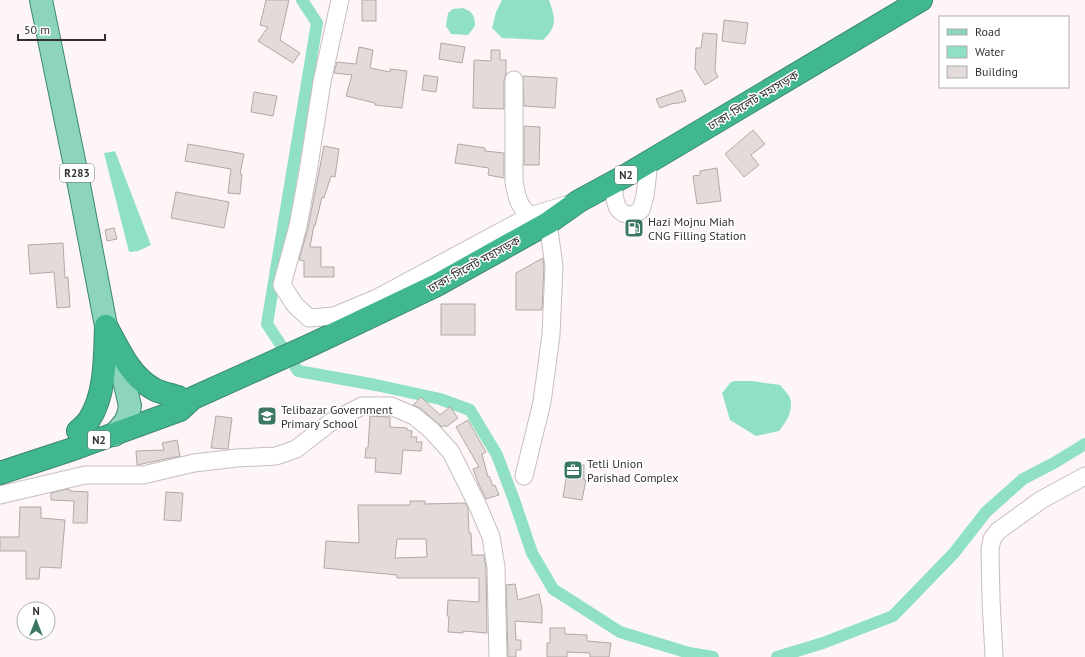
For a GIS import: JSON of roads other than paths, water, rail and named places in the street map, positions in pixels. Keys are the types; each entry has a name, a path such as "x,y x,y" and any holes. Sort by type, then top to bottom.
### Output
{"highway":[{"name":"ঢাকা-সিলেট মহাসড়ক","path":"0,458 78,431 136,420 186,397 216,387 435,286 539,219 579,202 649,162 921,0"},
{"name":"R283","path":"106,326 139,380 153,389 186,397"},
{"name":"R283","path":"78,431 89,420 99,398 103,374 106,326"},
{"name":"N2","path":"0,473 114,434"}],"main road":[{"name":"R283","path":"41,0 80,185 106,326 111,347 119,358 130,406 136,420"},
{"path":"114,434 119,429 136,420"}],"street":[{"path":"340,0 322,82 299,219 282,286 295,305 309,318 334,316 377,298 539,219"},
{"path":"514,80 514,182 517,197 522,208 539,219 554,266 551,335 542,402 524,476"},
{"path":"612,183 618,210 622,213 633,215 640,210 645,196 649,162"},
{"path":"0,495 85,475 143,475 194,463 237,458 276,456 296,449 331,422 362,406 391,406 414,416 431,430 451,452 478,506 490,537 496,567 498,657"},
{"path":"994,657 990,550 992,539 998,531 1041,500 1085,476"}],"water":[{"path":"502,0 549,0 554,17 551,31 543,40 502,38 492,28 496,12"},
{"path":"463,8 473,15 475,26 468,35 451,34 446,26 448,13 453,9"},
{"path":"115,151 151,245 138,251 129,252 104,153"},
{"path":"752,381 780,385 790,398 791,407 787,420 779,431 756,436 730,420 722,393 731,382"}],"waterway":[{"path":"302,0 317,23 267,324 298,371 376,385 440,399 470,410 497,455 532,553 553,589 620,632 689,653 713,657"},
{"path":"777,657 823,643 893,616 954,553 986,512 1023,479 1054,463 1085,444"}],"place":[{"name":"Hazi Mojnu Miah CNG Filling Station","path":"634,228"},
{"name":"Telibazar Government Primary School","path":"267,416"},
{"name":"Tetli Union Parishad Complex","path":"573,470"}]}
